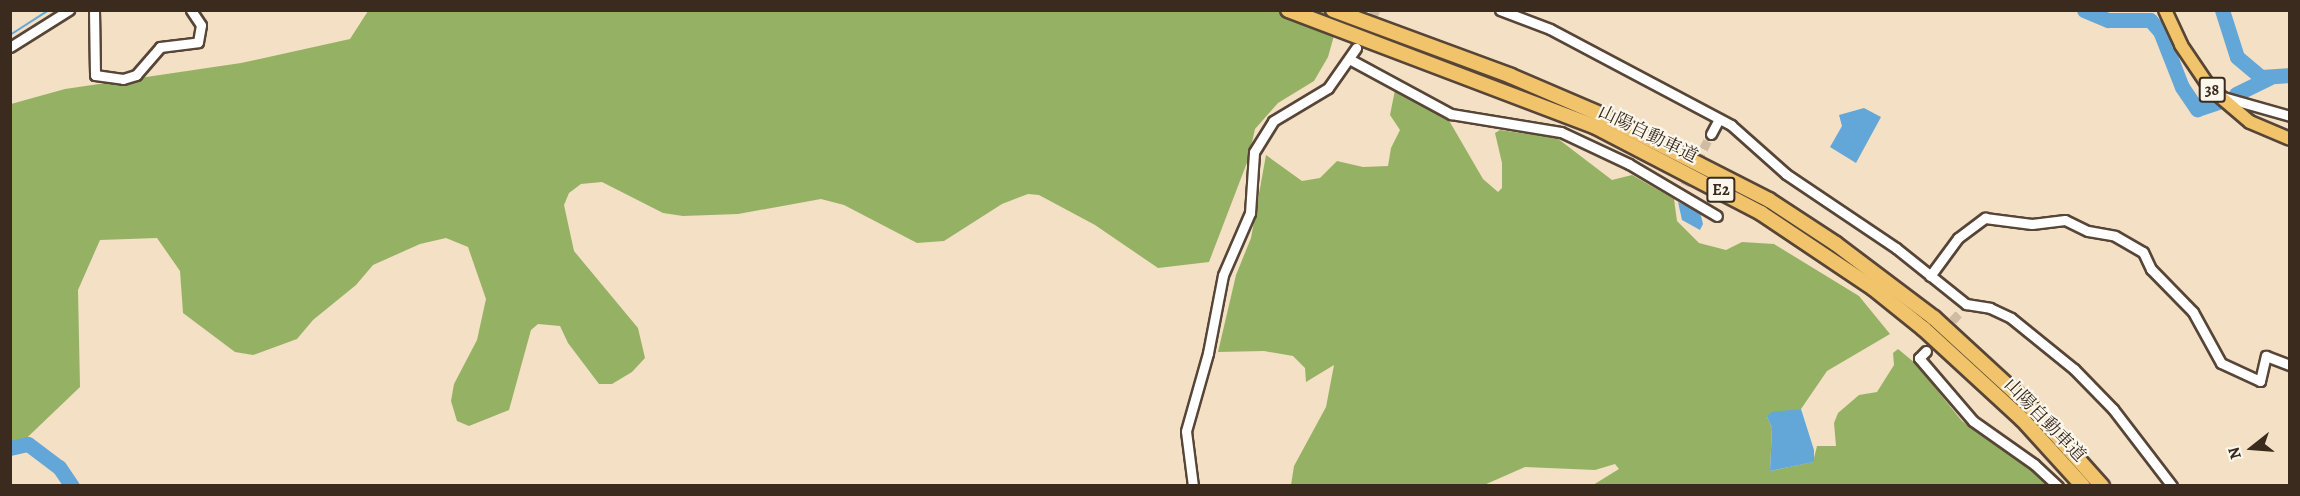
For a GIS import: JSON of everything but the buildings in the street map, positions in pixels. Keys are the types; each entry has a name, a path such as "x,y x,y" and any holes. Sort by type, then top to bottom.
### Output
{"highway":[{"name":"山陽自動車道","path":"1288,10 1596,127 1761,213 1864,282 1924,329 2022,419 2083,486"},
{"name":"山陽自動車道","path":"1333,10 1511,76 1602,115 1769,200 1836,244 1934,318 2032,408 2102,486"}],"main road":[{"name":"38","path":"2165,10 2186,52 2217,95 2250,122 2289,139"}],"street":[{"path":"10,47 69,10"},
{"path":"94,10 95,75 123,79 136,75 160,47 198,42 201,25 191,10"},
{"path":"1500,10 1550,29 1719,118 1786,174 1930,276 1963,308 1990,308 2011,318 2074,369 2113,409 2172,486"},
{"path":"1193,486 1185,443 1187,421 1208,353 1223,275 1250,213 1252,162 1259,140 1283,113 1328,88 1351,60 1356,48"},
{"path":"1351,60 1451,114 1561,132 1683,189 1718,216"},
{"path":"2217,95 2289,116"},
{"path":"1711,134 1719,118"},
{"path":"1930,276 1958,238 1985,218 2032,224 2065,220 2088,231 2115,236 2143,252 2157,276 2193,312 2221,363 2260,381 2266,356 2289,365"},
{"path":"1926,351 1919,358 1973,421 2034,464 2058,486"}],"green space":[{"path":"368,11 1341,11 1328,57 1314,81 1278,103 1255,129 1248,160 1209,262 1158,268 1095,225 1039,195 1028,194 1002,204 944,241 917,243 844,205 821,199 738,214 683,216 663,213 602,182 581,184 569,193 564,205 574,251 638,328 645,358 632,372 612,384 599,384 568,343 560,326 538,324 531,330 509,410 469,426 457,421 451,401 454,384 477,340 486,299 468,247 446,238 420,244 373,265 356,285 313,320 297,339 253,355 235,352 183,313 180,271 157,238 100,240 78,290 80,387 11,453 11,104 65,89 241,63 350,39"},
{"path":"1395,90 1447,117 1483,179 1498,192 1502,188 1502,163 1495,133 1500,130 1557,138 1612,180 1632,175 1674,199 1677,221 1699,243 1726,250 1742,242 1774,244 1859,296 1890,334 1827,371 1801,409 1767,417 1772,428 1770,471 1813,462 1817,446 1836,446 1834,423 1838,413 1859,395 1877,392 1894,365 1893,353 1898,349 1915,363 1962,421 2052,485 1593,485 1619,469 1615,464 1595,470 1525,467 1484,485 1291,485 1294,466 1326,407 1334,365 1306,382 1305,368 1293,356 1264,351 1218,352 1236,275 1251,238 1266,155 1302,181 1320,178 1337,161 1363,167 1388,166 1391,148 1400,130 1390,115"}],"water":[{"path":"1864,108 1881,117 1856,163 1830,147 1842,126 1839,115"},
{"path":"1678,202 1700,212 1703,224 1700,230 1682,220"},
{"path":"1801,409 1814,450 1814,462 1770,471 1772,428 1767,417 1771,412"}],"waterway":[{"path":"10,35 49,10"},
{"path":"2084,10 2108,20 2150,20 2160,31 2182,87 2197,109 2218,102"},
{"path":"2222,10 2237,57 2261,77 2290,75"},
{"path":"2236,94 2269,78"},
{"path":"10,448 28,444 59,467 72,486"}],"tunnel":[{"path":"1367,27 1376,10"},
{"path":"1685,185 1711,134"},
{"path":"1926,351 1961,311"}]}
